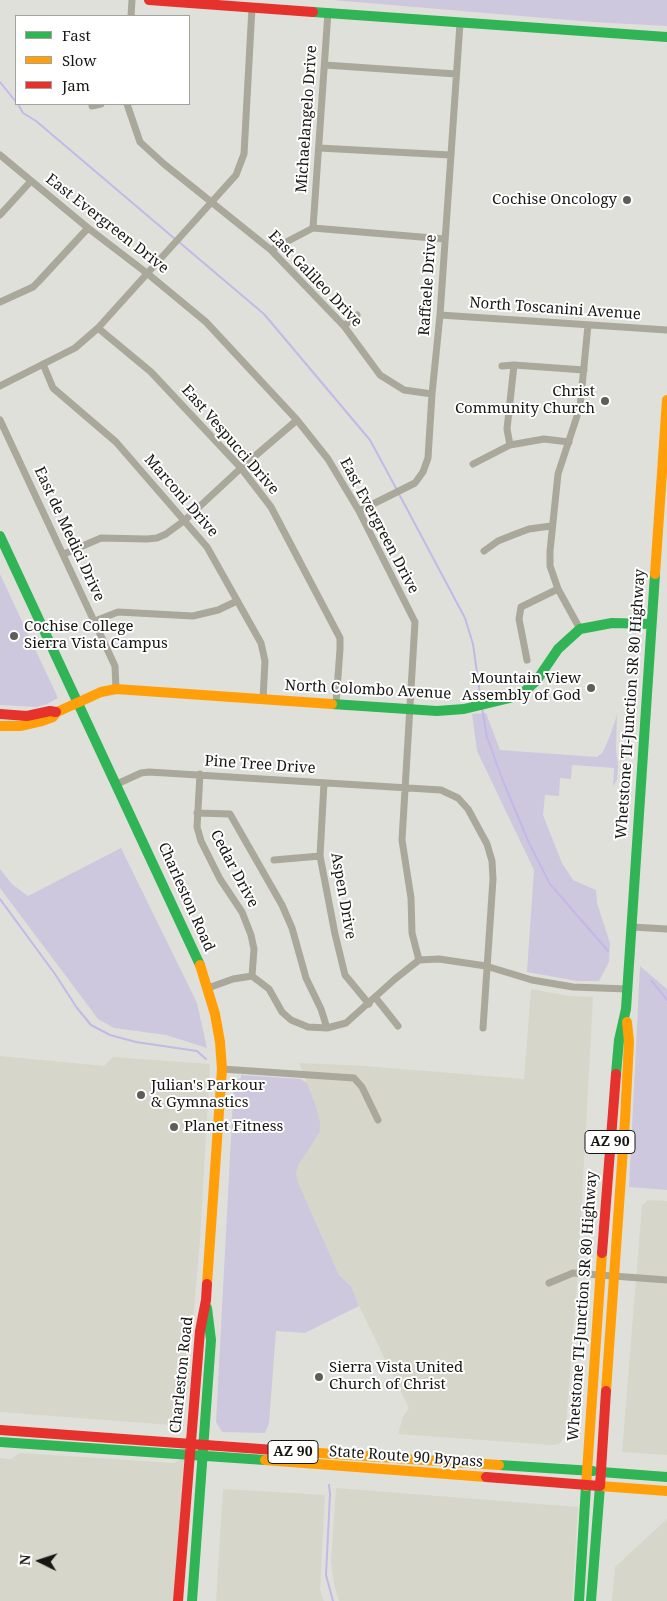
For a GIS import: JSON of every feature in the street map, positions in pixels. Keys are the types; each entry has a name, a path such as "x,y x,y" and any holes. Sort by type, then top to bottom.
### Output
{"main road":[{"path":"149,0 667,37"},
{"name":"Whetstone TI-Junction SR 80 Highway","path":"591,1601 615,1276 629,1042 626,1009 627,989 667,400"},
{"name":"Charleston Road","path":"0,536 199,960 215,1014 220,1042 222,1069 206,1300 200,1331 178,1601"},
{"path":"580,629 612,623 651,624"},
{"name":"North Colombo Avenue","path":"0,714 27,716 57,712 101,692 116,689 437,711 464,709 510,698 524,692 537,680 558,649 580,629"},
{"name":"North Colombo Avenue","path":"0,726 20,726 42,722 53,717 57,712"},
{"name":"Whetstone TI-Junction SR 80 Highway","path":"579,1601 586,1471 611,1119 619,1040 626,1009"},
{"name":"Charleston Road","path":"192,1601 211,1340 206,1300"},
{"name":"State Route 90 Bypass","path":"0,1430 190,1443 203,1451 667,1492"},
{"name":"State Route 90 Bypass","path":"0,1442 189,1454 203,1451 667,1477"}],"street":[{"path":"131,15 132,0"},
{"path":"0,386 75,348 98,328 236,175 244,154 252,7"},
{"name":"Michaelangelo Drive","path":"313,228 328,12"},
{"name":"Raffaele Drive","path":"359,511 414,483 423,472 428,458 460,23"},
{"path":"325,65 456,74"},
{"path":"92,106 96,105"},
{"name":"East Galileo Drive","path":"127,105 140,142 164,164 272,250 344,326 380,374 404,390 432,394"},
{"path":"320,148 450,155"},
{"name":"East Evergreen Drive","path":"0,155 206,322 297,420 328,459 359,511 415,622 402,840 410,898 412,933 419,960"},
{"path":"0,215 31,181"},
{"path":"0,302 32,287 40,281 88,228"},
{"path":"272,250 313,228 445,238"},
{"name":"North Toscanini Avenue","path":"440,314 667,330"},
{"path":"344,326 357,315"},
{"path":"580,629 558,589 550,566 551,526 558,474 580,407 588,325"},
{"name":"East Vespucci Drive","path":"98,328 151,372 240,468 271,508 340,638 336,704"},
{"name":"Marconi Drive","path":"43,364 52,388 116,442 207,547 261,643 265,661 262,700"},
{"path":"502,366 514,365 584,370"},
{"path":"510,445 507,429 514,365"},
{"name":"East de Medici Drive","path":"0,420 115,666 116,689"},
{"path":"64,554 101,538 157,538 166,534 185,520 240,468 297,420"},
{"path":"473,464 510,445 544,439 569,442"},
{"path":"484,550 498,541 529,529 551,526"},
{"path":"527,660 519,619 521,607 558,589"},
{"path":"95,621 118,612 194,616 213,612 237,601"},
{"name":"Pine Tree Drive","path":"117,784 141,773 200,774 441,790 458,798 468,809 487,844 492,862 493,879 486,966"},
{"name":"Cedar Drive","path":"200,774 197,813 201,841 220,879 242,912 251,935 254,949 252,976"},
{"name":"Aspen Drive","path":"324,783 320,856 335,934 345,975 369,1004"},
{"path":"197,813 230,814 282,905 292,928 306,978 321,1009 327,1028"},
{"path":"274,860 320,856"},
{"path":"632,927 667,929"},
{"path":"208,988 233,979 252,976 269,989 282,1012 292,1020 308,1027 327,1028 346,1023 419,960 439,959 486,966 532,980 573,986 627,989"},
{"path":"483,1028 486,966"},
{"path":"375,997 398,1026"},
{"path":"222,1069 354,1078 362,1086 378,1120"},
{"path":"549,1283 574,1273 667,1280"}],"shaded area":[{"path":"332,0 667,0 667,26 592,22"},
{"name":"Cochise College Sierra Vista Campus","path":"0,574 58,698 47,704 36,707 0,705"},
{"path":"486,713 500,750 597,757 603,752 617,715 616,749 618,767 617,780 613,786 614,768 572,765 571,779 560,778 559,796 545,795 543,815 562,863 573,880 596,890 597,903 610,943 609,962 599,981 577,981 527,972 534,870 477,751 472,714"},
{"path":"121,848 197,1003 207,1048 166,1035 114,1028 98,1019 0,888 0,869 12,884 28,896"},
{"path":"640,966 667,989 667,1190 629,1187"},
{"path":"531,989 569,996 593,997 578,1273 565,1437 559,1444 552,1445 398,1434 403,1417 409,1408 351,1286 339,1275 298,1182 296,1173 299,1164 320,1132 317,1109 299,1063 365,1066 524,1079"},
{"path":"0,1056 104,1066 113,1057 210,1064 200,1240 184,1426 0,1412"},
{"path":"241,1075 301,1079 307,1083 317,1109 320,1132 299,1164 296,1173 298,1182 339,1275 351,1286 359,1306 305,1333 276,1331 269,1423 265,1433 222,1432 216,1422 234,1081 241,1078"},
{"path":"648,1200 667,1201 667,1455 622,1452 642,1205"},
{"path":"20,1453 174,1463 189,1454 178,1601 0,1601 0,1458 11,1459"},
{"path":"336,1488 578,1507 572,1601 339,1601 334,1585 331,1561"},
{"path":"223,1489 325,1495 320,1590 324,1601 216,1601"},
{"path":"667,1519 667,1601 612,1601 615,1567"}],"waterway":[{"path":"0,82 15,101"},
{"path":"19,105 23,113 36,121 175,239"},
{"path":"179,242 264,314 370,440 397,490"},
{"path":"399,494 465,618 473,644 481,701"},
{"path":"482,708 487,737 501,776 529,843 550,884 608,951"},
{"path":"0,899 91,1025 110,1035 136,1042 197,1051 206,1059"},
{"path":"652,981 667,1000"},
{"path":"329,1485 326,1575 333,1601"}],"traffic: fast":[{"path":"313,12 667,37"},
{"path":"0,536 200,965"},
{"path":"616,1074 619,1040 626,1009 655,574"},
{"path":"332,704 437,711 464,709 510,698 524,692 537,680 558,649 580,629 612,623 651,624"},
{"path":"192,1601 211,1340 207,1308"},
{"path":"0,1442 265,1460"},
{"path":"499,1465 593,1471"},
{"path":"601,1472 667,1477"},
{"path":"579,1601 586,1486"},
{"path":"591,1601 600,1486"}],"traffic: slow":[{"path":"655,574 667,400"},
{"path":"0,726 20,726 42,721 101,692 116,689 332,704"},
{"path":"200,965 215,1014 222,1069 207,1284"},
{"path":"606,1391 625,1120 629,1042 627,1022"},
{"path":"586,1486 602,1253"},
{"path":"274,1450 499,1465"},
{"path":"265,1460 486,1477"},
{"path":"600,1486 667,1491"}],"traffic: jam":[{"path":"149,0 313,12"},
{"path":"0,714 27,716 50,711 56,712"},
{"path":"602,1253 616,1074"},
{"path":"178,1601 200,1331 207,1284"},
{"path":"486,1477 600,1486 606,1391"},
{"path":"0,1430 274,1450"}],"place":[{"name":"Cochise Oncology","path":"627,200"},
{"name":"Christ Community Church","path":"605,401"},
{"name":"Cochise College Sierra Vista Campus","path":"14,636"},
{"name":"Mountain View Assembly of God","path":"591,688"},
{"name":"Julian's Parkour & Gymnastics","path":"141,1095"},
{"name":"Planet Fitness","path":"174,1127"},
{"name":"Sierra Vista United Church of Christ","path":"319,1377"}]}
